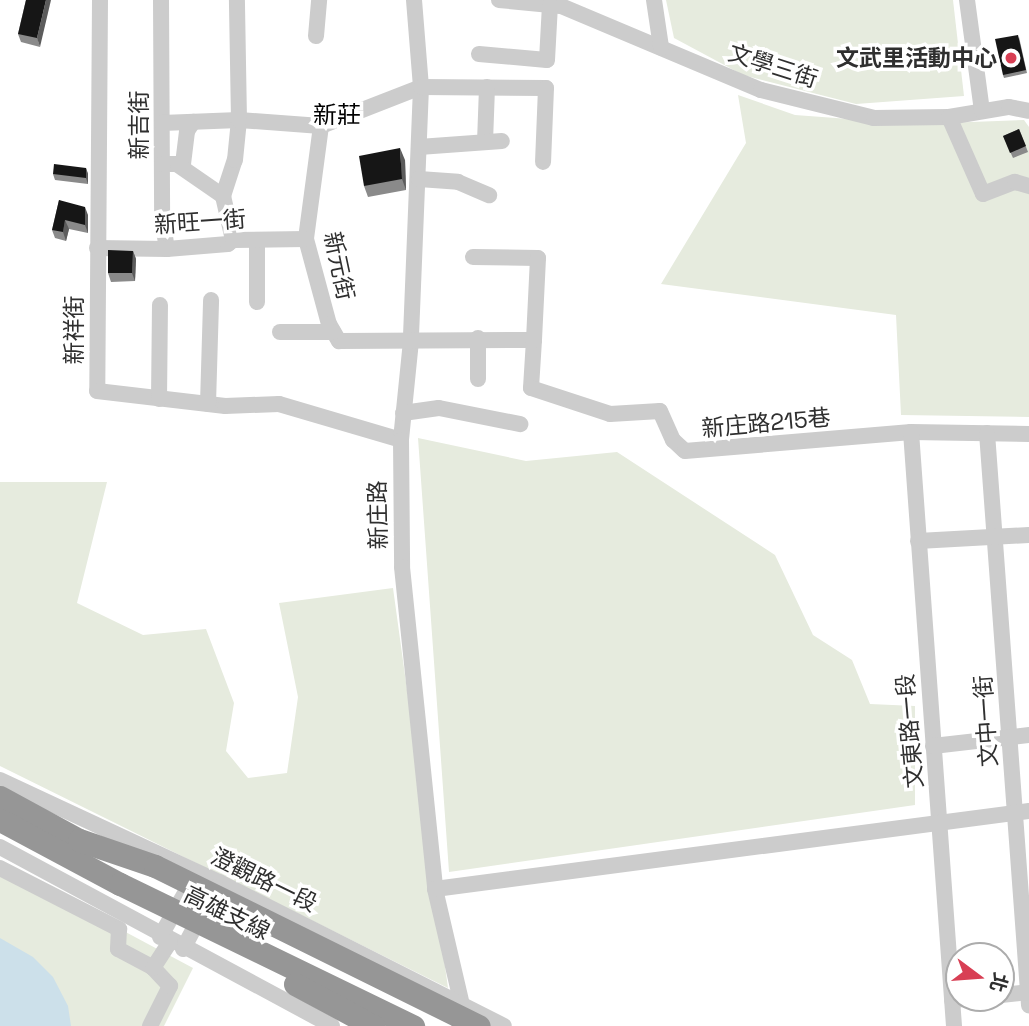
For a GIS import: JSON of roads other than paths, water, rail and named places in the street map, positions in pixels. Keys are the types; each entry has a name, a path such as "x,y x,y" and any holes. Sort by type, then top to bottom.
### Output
{"highway":[{"name":"高雄支線","path":"0,797 79,840 459,1019"},
{"name":"高雄支線","path":"0,820 120,884 413,1026"},
{"path":"79,840 155,866 479,1026"},
{"path":"120,884 181,923 373,1026"}],"street":[{"name":"新祥街","path":"100,0 97,391 208,404 278,404 401,440"},
{"name":"新吉街","path":"161,0 162,123 170,164 167,249"},
{"path":"233,240 223,196 235,160 239,120 237,0"},
{"path":"316,36 319,0"},
{"name":"新庄路","path":"414,0 421,87 411,341 401,440 402,567 435,889 459,1019 468,1026"},
{"name":"文學三街","path":"499,0 578,6 661,47 761,90 874,118 949,117 982,111 1027,112"},
{"path":"654,0 661,47"},
{"path":"967,0 982,111"},
{"path":"479,54 547,60 556,5"},
{"path":"162,123 239,120 321,127 421,87 546,88 542,162"},
{"path":"485,142 487,87"},
{"path":"949,117 983,194 1015,182 1029,186"},
{"path":"170,164 183,164 187,131 193,122"},
{"name":"新元街","path":"321,127 306,239 333,332 339,341 411,341"},
{"path":"419,147 502,141"},
{"path":"170,164 223,196"},
{"path":"419,179 458,182 489,195"},
{"name":"新旺一街","path":"97,248 167,249 228,244 233,240 257,242 306,239"},
{"path":"257,242 257,302"},
{"path":"411,341 478,338 534,340 538,258 473,257"},
{"path":"208,404 211,300"},
{"path":"159,399 160,305"},
{"path":"280,332 333,332"},
{"path":"478,338 478,379"},
{"name":"新庄路215巷","path":"534,340 531,388 610,414 660,411 673,440 685,452 911,432"},
{"path":"403,413 439,408 520,424"},
{"path":"911,432 1029,434"},
{"name":"文東路一段","path":"911,432 948,942"},
{"name":"文中一街","path":"987,433 1010,737 1023,812 1029,1005"},
{"path":"919,541 1029,535"},
{"path":"933,746 1029,735"},
{"name":"澄觀路一段","path":"0,780 219,882 459,1019 504,1026"},
{"path":"435,889 1023,812"},
{"path":"0,847 171,943 332,1026"},
{"path":"0,868 119,929 118,949 153,968 170,986 150,1026"},
{"path":"171,943 197,872"},
{"path":"153,968 219,882"}],"water":[{"path":"0,938 33,957 53,977 68,1006 71,1026 0,1026"}],"place":[{"name":"文武里活動中心","path":"1011,58"}],"district":[{"name":"新莊","path":"337,115"}]}
